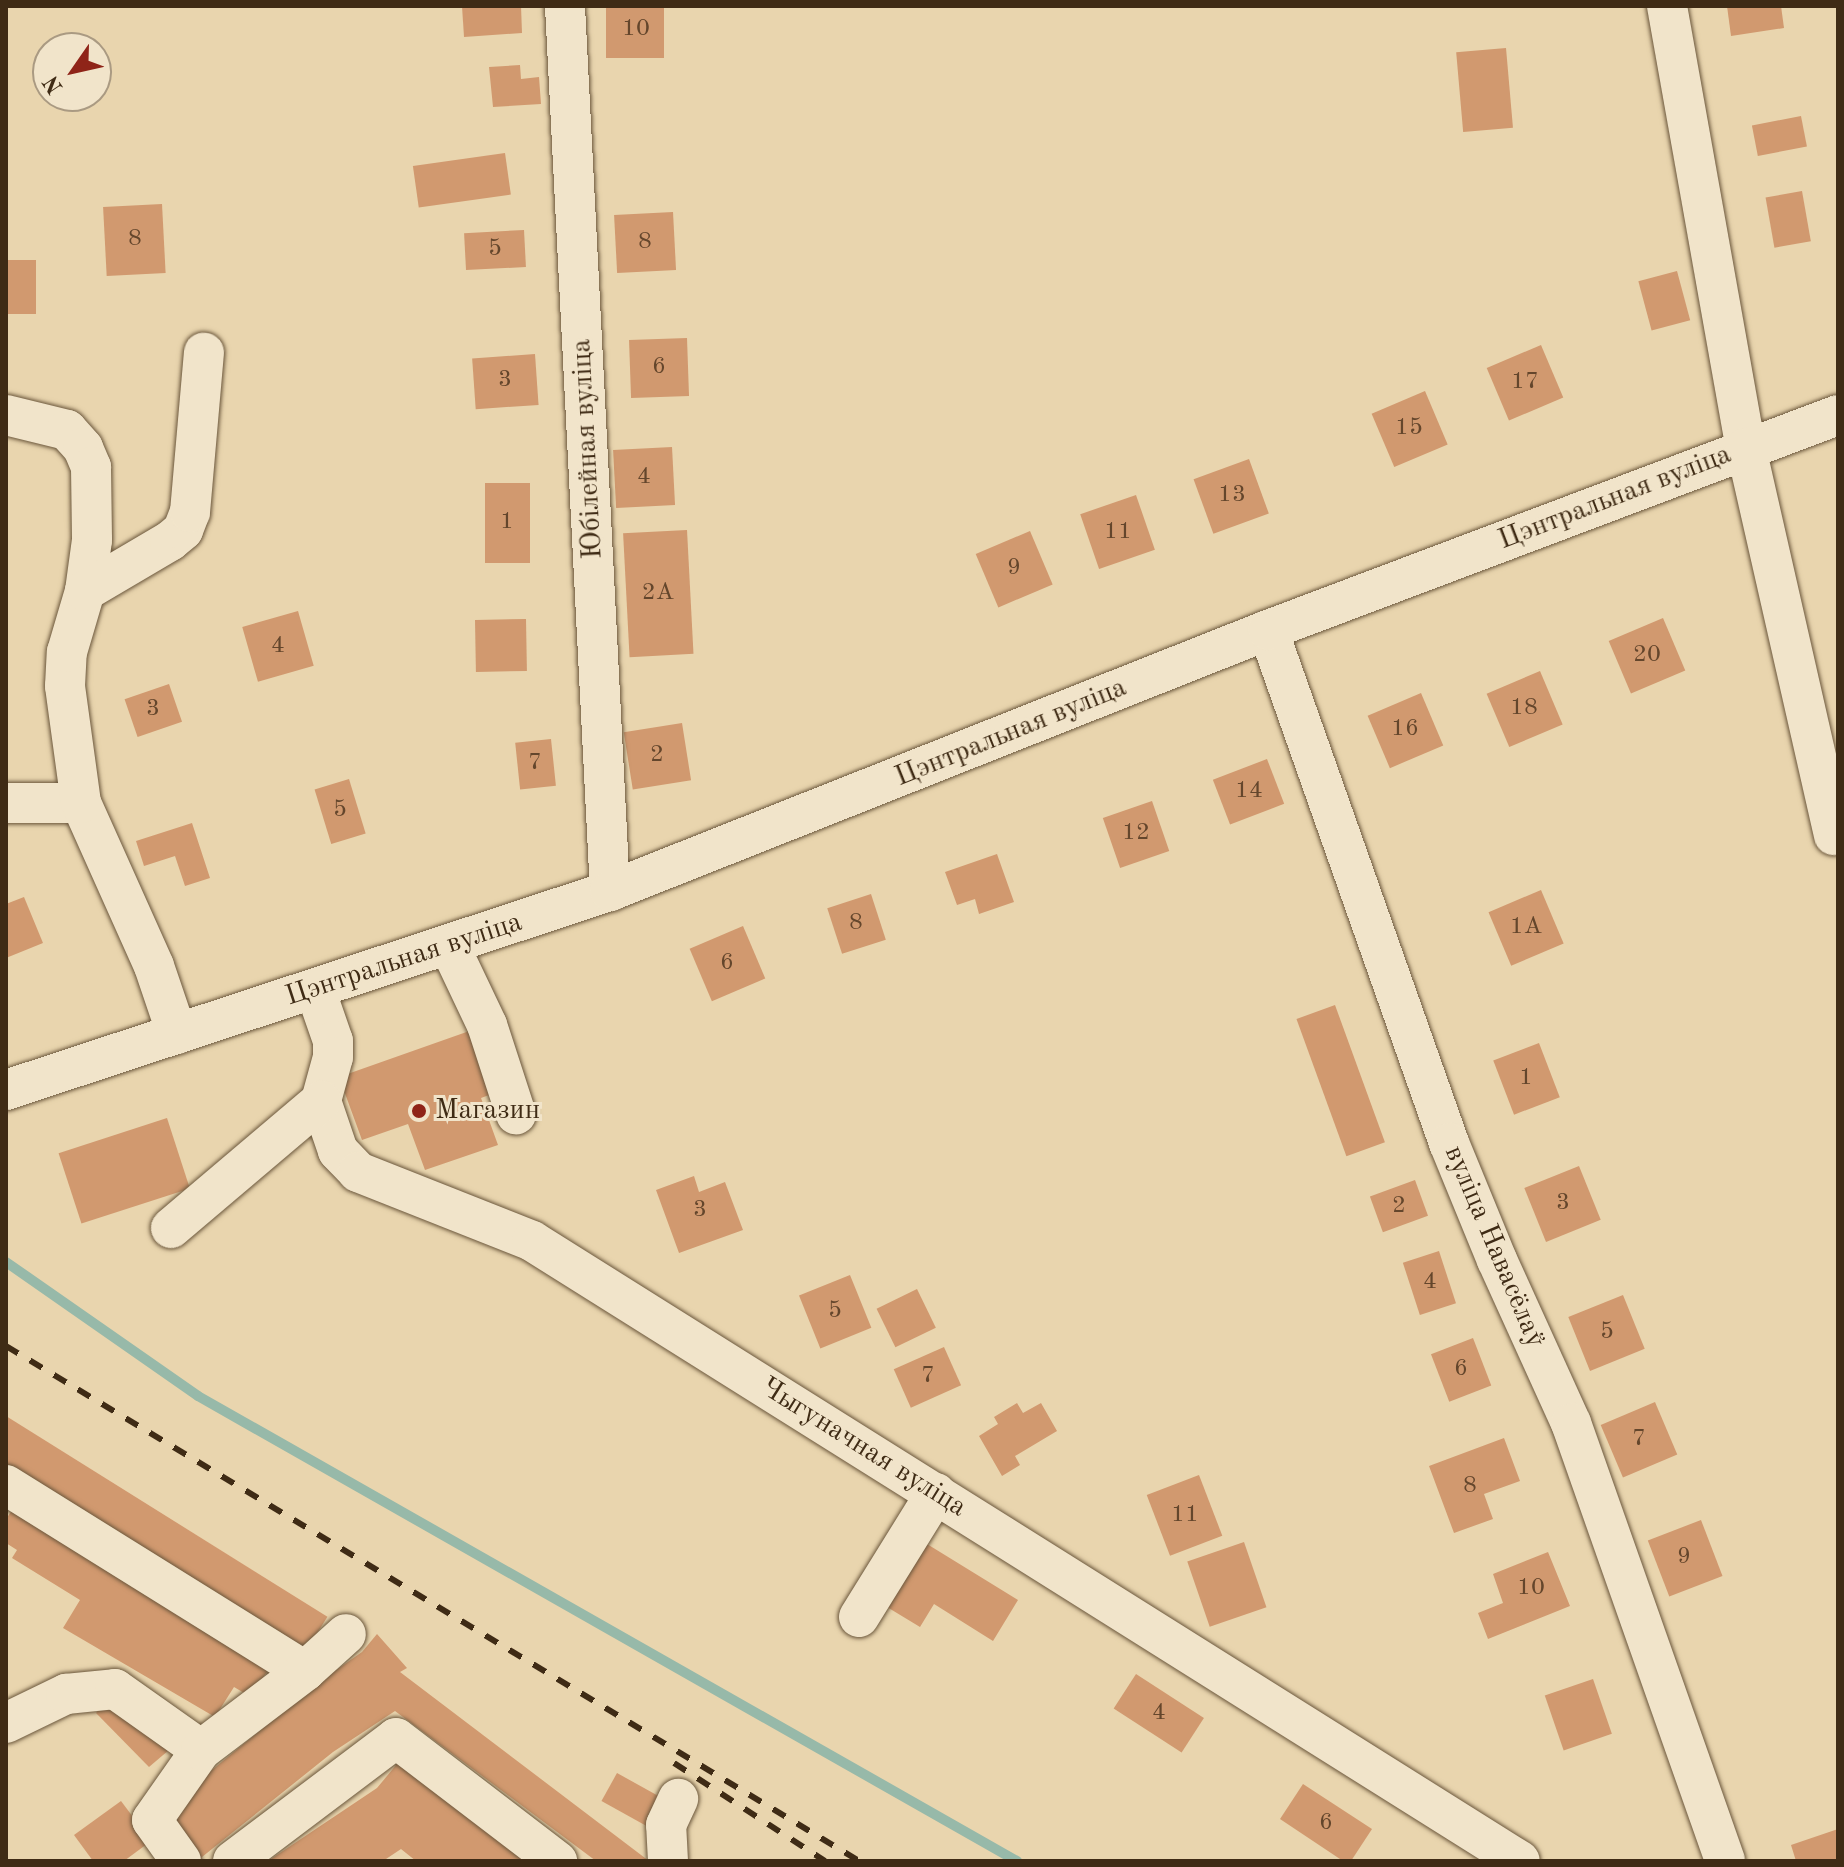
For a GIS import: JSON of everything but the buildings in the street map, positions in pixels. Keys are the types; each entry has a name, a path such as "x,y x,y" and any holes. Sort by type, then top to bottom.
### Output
{"street":[{"name":"Юбілейная вуліца","path":"565,6 610,891"},
{"path":"1667,6 1746,448 1834,835"},
{"path":"85,591 170,541 183,530 190,512 204,353"},
{"path":"6,415 42,421 67,430 83,448 91,467 93,525 85,591 67,652 65,686 81,803 154,966 177,1034"},
{"name":"Цэнтральная вуліца","path":"6,1090 610,891 1268,630 1838,415"},
{"name":"вуліца Навасёлаў","path":"1268,630 1449,1143 1571,1423 1725,1861"},
{"path":"6,803 81,803"},
{"path":"449,945 487,1025 516,1114"},
{"path":"171,1228 321,1101 333,1057 333,1041 315,989"},
{"name":"Чыгуначная вуліца","path":"321,1101 338,1151 358,1172 532,1241 1520,1861"},
{"path":"6,1485 305,1671"},
{"path":"859,1617 936,1493"},
{"path":"181,1861 152,1820 201,1750 305,1671 346,1634"},
{"path":"6,1723 66,1694 115,1689 201,1750"},
{"path":"233,1861 396,1738 557,1861"},
{"path":"668,1861 666,1825 678,1799"}],"waterway":[{"path":"6,1262 198,1396 1017,1861"}],"railway":[{"path":"6,1346 859,1861"},
{"path":"674,1763 825,1861"}],"place":[{"name":"Магазин","path":"419,1111"}]}
